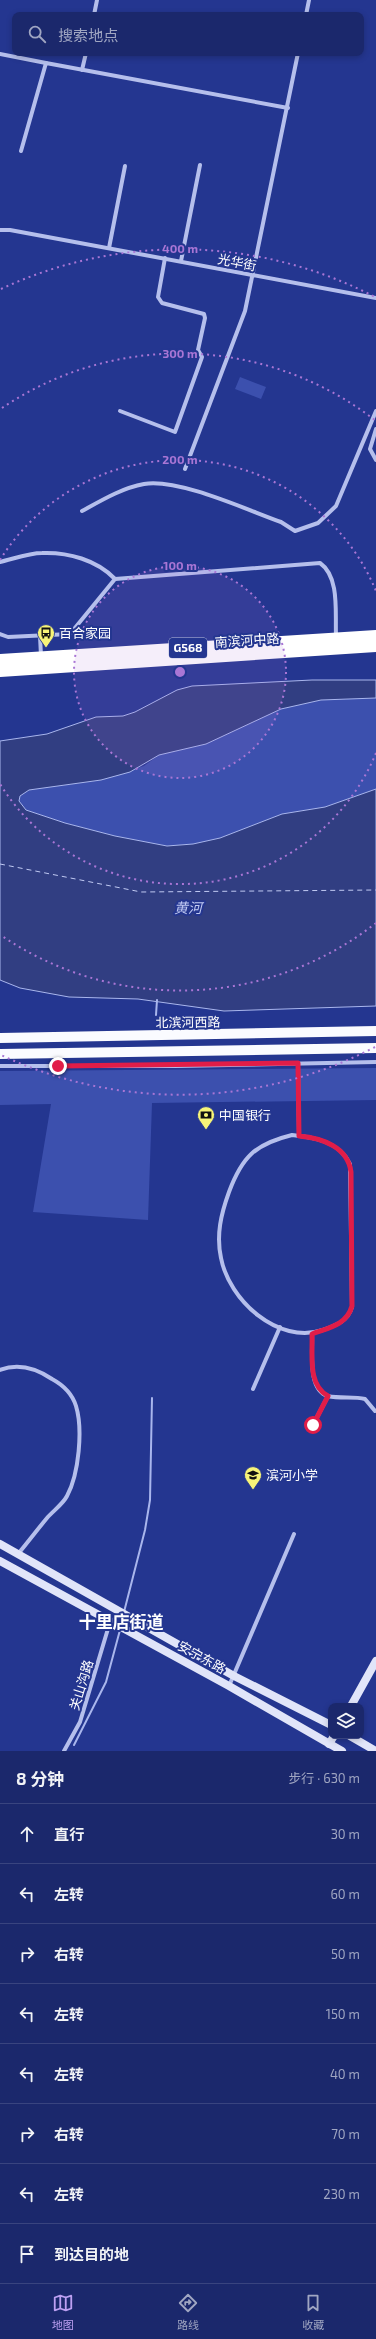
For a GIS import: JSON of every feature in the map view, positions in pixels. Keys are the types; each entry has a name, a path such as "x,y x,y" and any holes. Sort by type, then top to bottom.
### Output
{"highway":[{"name":"南滨河中路","path":"0,660 376,636"},
{"name":"南滨河中路","path":"0,671 376,646"}],"main road":[{"name":"北滨河西路","path":"0,1038 376,1031"},
{"path":"0,1054 376,1048"},
{"name":"安宁东路","path":"0,1544 17,1556 124,1613 234,1676 328,1723"},
{"name":"安宁东路","path":"2,1564 229,1686 342,1751"},
{"path":"353,1703 376,1661"},
{"path":"329,1744 332,1739"},
{"path":"355,1739 376,1751"}],"street":[{"path":"95,12 97,0"},
{"path":"307,12 309,0"},
{"path":"0,54 46,64 288,108"},
{"path":"82,70 85,56"},
{"path":"185,469 245,312 297,56"},
{"path":"21,151 46,64"},
{"path":"181,261 200,165"},
{"path":"109,248 125,166"},
{"name":"光华街","path":"0,230 10,230 165,258 376,298"},
{"path":"120,411 175,432 202,357 198,350 205,318 204,314 162,303 158,297 165,258"},
{"path":"82,511 118,492 144,484 174,484 281,522 295,531 318,523 336,506 376,411"},
{"path":"376,429 370,449 376,460"},
{"path":"0,562 41,552 72,555 105,569 115,579"},
{"path":"0,634 8,637 70,634 115,579 320,563 328,568 333,579 336,638"},
{"path":"40,636 41,657"},
{"path":"0,1066 376,1062"},
{"path":"298,1063 299,1136"},
{"path":"292,1135 299,1136 315,1138 342,1151 350,1164 351,1172 352,1306 349,1315 344,1321 312,1334 288,1331 266,1322 247,1307 231,1281 221,1259 218,1234 223,1210 237,1170 251,1153 270,1140 292,1135"},
{"path":"253,1389 280,1327"},
{"path":"312,1334 314,1378 318,1388 328,1396 365,1399 375,1411"},
{"path":"0,1370 20,1367 36,1370 61,1384 70,1394 76,1405 79,1426 74,1474 67,1496 17,1556"},
{"path":"313,1425 328,1396"},
{"path":"229,1686 294,1534"},
{"name":"关山沟路","path":"64,1751 80,1722 117,1626"}],"shaded area":[{"path":"240,377 266,387 261,399 235,389"},
{"path":"376,698 376,789 325,807 282,814 220,838 193,844 167,846 115,836 65,823 25,810 19,801 20,796 29,790 101,780 144,766 159,755 206,744 281,709 321,700"},
{"path":"376,1068 376,1100 152,1103 148,1220 33,1212 51,1104 0,1105 0,1071"}],"water":[{"name":"黄河","path":"312,680 376,680 376,698 321,700 281,709 206,744 159,755 130,772 101,780 29,790 20,796 19,801 26,810 65,823 115,836 167,846 193,844 220,838 282,814 325,807 376,789 376,1006 224,1011 138,999 69,997 20,988 0,980 0,741 47,734 96,717 123,716 135,712 177,690 192,686"}],"waterway":[{"path":"156,1015 157,1000"},
{"path":"124,1612 145,1530 150,1500 152,1398"},
{"path":"121,1625 123,1616"},
{"path":"74,1745 106,1682 120,1630"}],"ferry route":[{"path":"0,864 141,892 376,890"}],"place":[{"name":"百合家园","path":"46,648"},
{"name":"中国银行","path":"206,1130"},
{"name":"滨河小学","path":"253,1490"}],"district":[{"name":"十里店街道","path":"121,1622"}],"route":[{"path":"58,1066 175,1066 298,1063 299,1136 315,1138 342,1151 350,1164 351,1172 352,1306 349,1315 344,1321 312,1334 314,1378 318,1388 328,1396 313,1425"}]}
